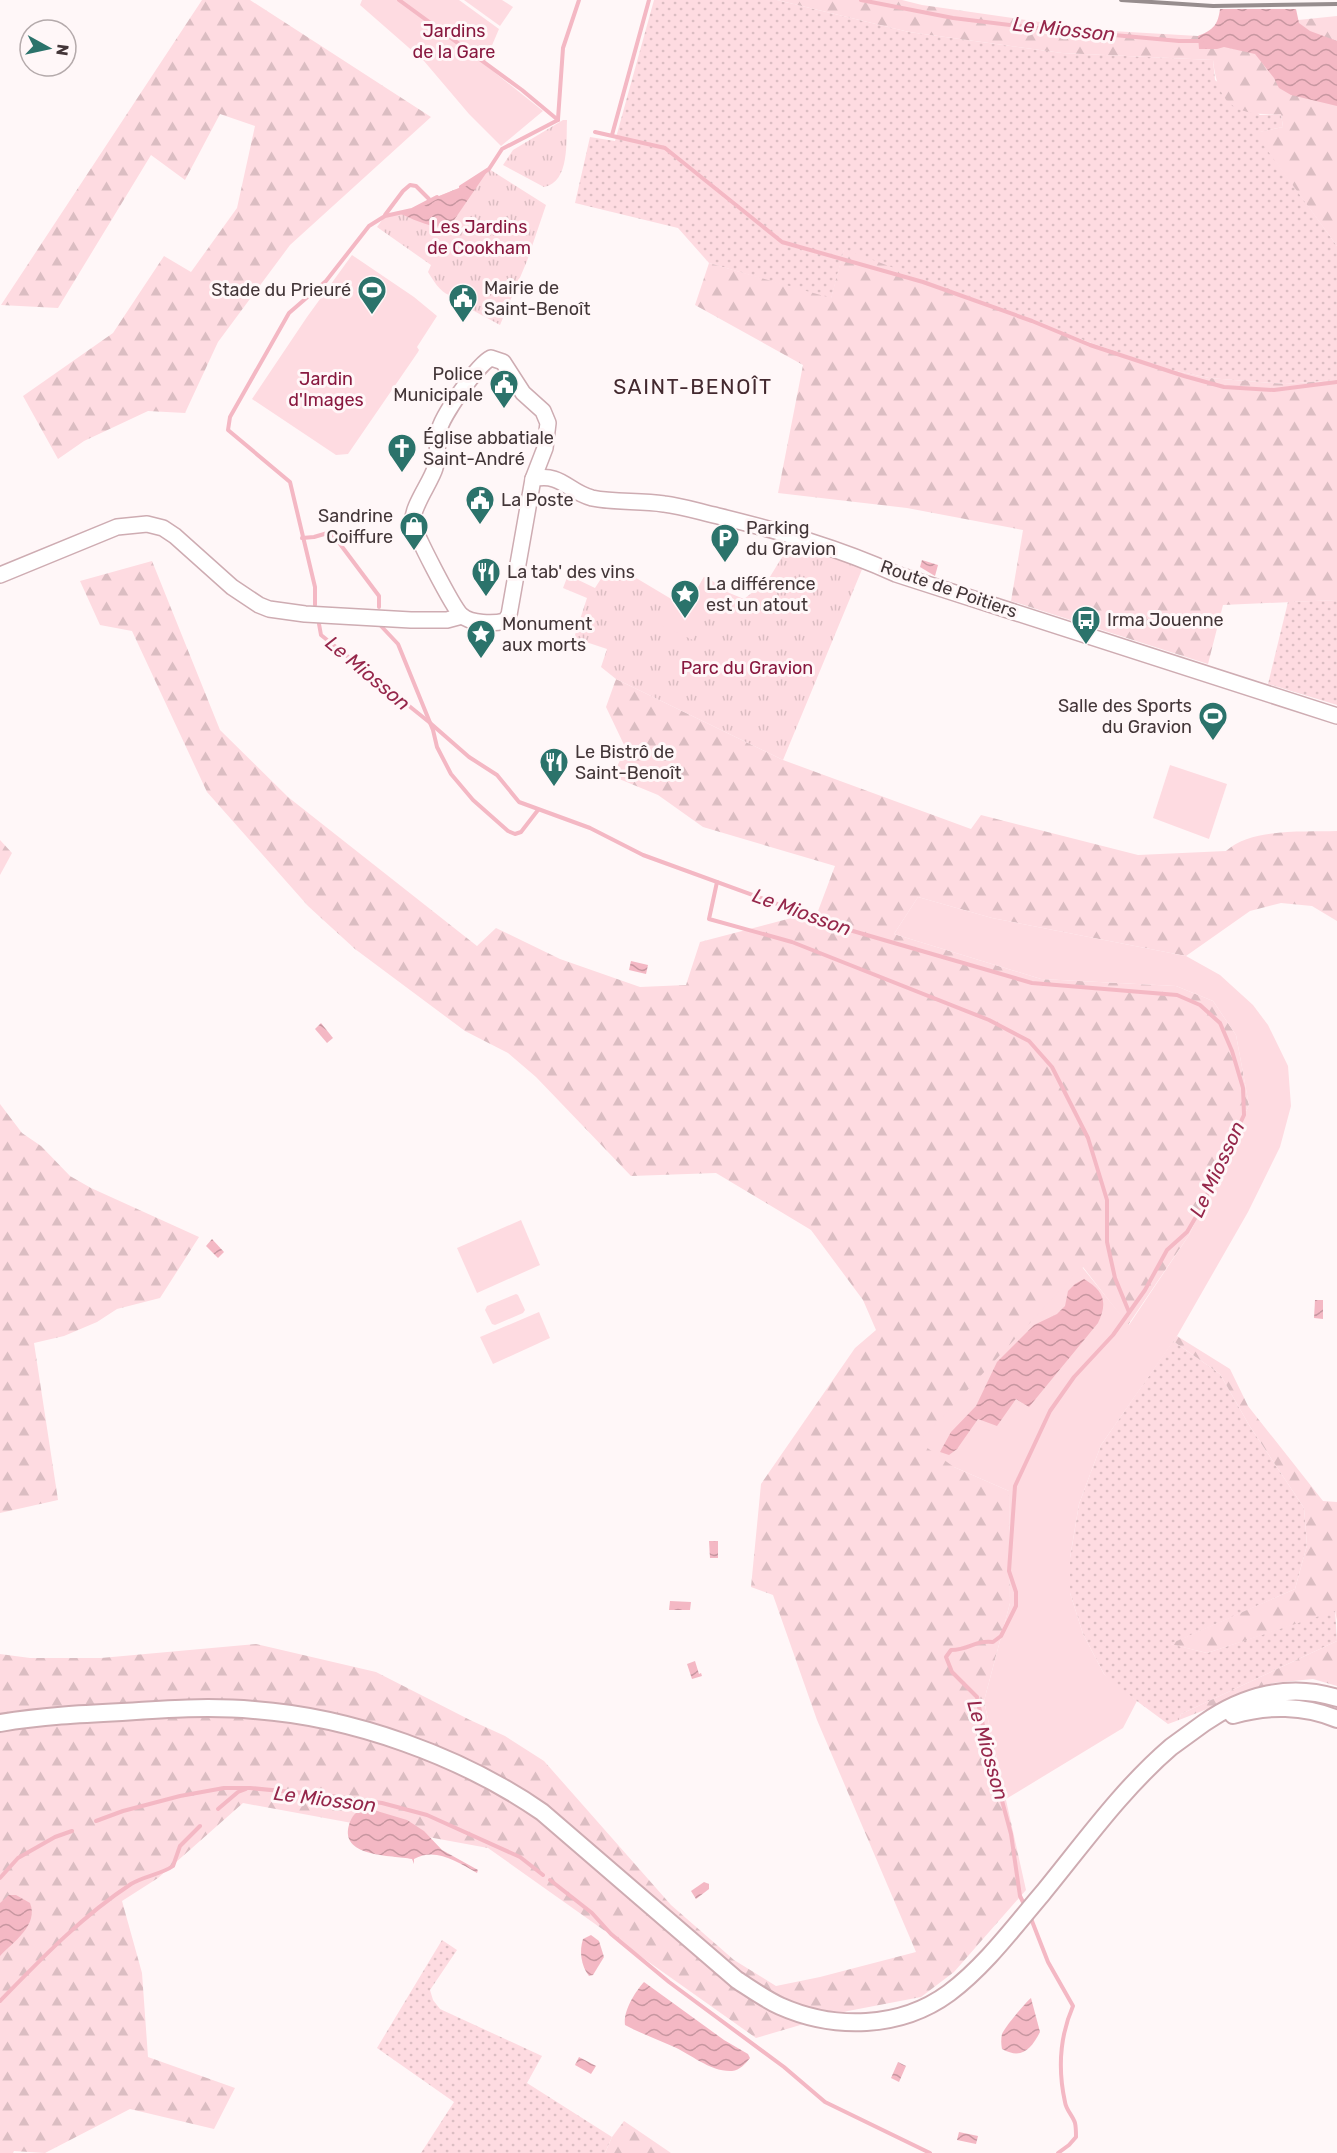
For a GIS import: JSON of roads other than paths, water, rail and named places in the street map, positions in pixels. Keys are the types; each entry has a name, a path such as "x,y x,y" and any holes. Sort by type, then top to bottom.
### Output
{"main road":[{"path":"0,1723 63,1715 165,1709 254,1710 294,1714 339,1724 420,1749 517,1794 550,1819 737,1980 779,2006 842,2023 886,2020 912,2013 947,1995 974,1971 1019,1921 1147,1770 1171,1747 1196,1729 1234,1706 1272,1693 1289,1690 1307,1691 1337,1698"},
{"path":"1196,1729 1237,1714 1274,1708 1310,1711 1337,1719"}],"street":[{"path":"0,574 117,527 147,524 163,528 175,536 232,587 269,609 305,614 411,620 447,621 462,616 477,621 498,623 505,621 509,615 533,479 545,448 548,423 543,411 523,393 503,362 491,358 484,362 441,423 436,466 412,522 439,579 462,616"},
{"path":"545,448 559,480"},
{"name":"Route de Poitiers","path":"533,479 545,476 559,480 589,497 617,502 664,504 783,533 864,559 896,574 1337,716"}],"water":[{"path":"1220,9 1296,9 1299,23 1310,31 1337,41 1337,106 1291,95 1279,88 1255,54 1224,47 1199,49 1198,36 1214,26"},
{"path":"489,169 450,226 430,225 398,213 412,210 429,200 459,188"},
{"path":"922,560 938,565 935,576 920,567"},
{"path":"631,961 648,965 646,974 629,970"},
{"path":"321,1023 333,1038 327,1043 315,1029"},
{"path":"212,1239 224,1252 218,1258 206,1246"},
{"path":"1084,1279 1096,1288 1102,1298 1103,1309 1098,1323 1029,1407 1016,1399 997,1426 978,1419 957,1449 949,1455 940,1452 951,1432 976,1406 997,1362 1034,1325 1057,1314 1065,1306 1068,1291"},
{"path":"1315,1300 1323,1300 1323,1319 1314,1318"},
{"path":"709,1541 718,1541 718,1558 710,1558"},
{"path":"670,1601 691,1602 690,1610 669,1610"},
{"path":"695,1661 699,1674 701,1673 702,1676 692,1679 687,1664"},
{"path":"367,1808 407,1820 424,1831 442,1850 478,1870 477,1873 438,1855 414,1859 414,1864 412,1859 380,1855 358,1848 351,1842 348,1834 350,1822 357,1812"},
{"path":"704,1882 709,1884 709,1889 696,1899 691,1891"},
{"path":"9,1895 16,1895 30,1903 31,1919 18,1939 0,1956 0,1903"},
{"path":"591,1935 599,1941 604,1957 593,1975 589,1976 583,1963 581,1948 583,1939"},
{"path":"644,1982 724,2040 748,2054 750,2058 742,2066 732,2071 716,2069 679,2049 625,2025 628,2008"},
{"path":"1031,1998 1040,2032 1037,2038 1029,2048 1020,2053 1002,2049 1002,2034"},
{"path":"579,2057 596,2066 591,2074 575,2065"},
{"path":"898,2062 906,2066 899,2082 891,2078"},
{"path":"959,2132 978,2136 976,2144 957,2140"}],"waterway":[{"path":"399,0 522,90 558,120"},
{"name":"Le Miosson","path":"558,119 563,48 579,0"},
{"path":"612,135 649,0"},
{"name":"Le Miosson","path":"861,0 953,18 1027,27 1179,41 1202,41"},
{"name":"Le Miosson","path":"461,187 489,169 502,149 558,120"},
{"path":"595,132 665,148 782,242 923,282 1032,321 1090,345 1224,387 1274,390 1337,382"},
{"path":"385,215 410,185 416,186 429,199"},
{"name":"Le Miosson","path":"315,605 315,587 290,482 228,430 230,417 289,313 326,281 369,226 385,216 412,210 437,197"},
{"path":"302,538 331,532 379,596 379,607"},
{"name":"Le Miosson","path":"319,624 321,635 469,757 497,775 519,802 590,828 643,855 846,929 1032,983 1177,995 1200,1005 1220,1023 1232,1051 1243,1088 1244,1115 1200,1210 1187,1232 1167,1250 1145,1290 1113,1335 1074,1377 1050,1411 1015,1486 1009,1571 1016,1592 1016,1606 1001,1636 993,1642 981,1642 951,1650 946,1657 952,1672 977,1697 987,1745 1011,1834 1020,1896 1025,1906"},
{"path":"381,626 398,644 433,730 437,747 451,774 473,800 508,831 515,834 521,832 538,810"},
{"path":"717,882 709,919 792,942 989,1020 1029,1041 1052,1067 1088,1138 1107,1200 1107,1242 1115,1278 1129,1312"},
{"name":"Le Miosson","path":"96,1821 123,1811 180,1796 224,1788 250,1788 324,1795 382,1803 427,1815 520,1857 543,1875"},
{"path":"218,1809 238,1792 246,1789"},
{"path":"0,2001 62,1939 95,1910 131,1884 173,1866 180,1846 200,1826"},
{"name":"Le Miosson","path":"0,1878 18,1858 55,1837 72,1831"},
{"name":"Le Miosson","path":"550,1880 592,1913 611,1934 669,1982 784,2067 825,2102 930,2153"},
{"name":"Le Miosson","path":"1030,1916 1048,1962 1073,2006 1065,2029 1061,2078 1065,2102 1075,2123 1076,2137 1058,2153"}],"railway":[{"path":"1121,0 1213,6 1337,4"}],"place":[{"name":"Stade du Prieuré","path":"372,316"},
{"name":"Mairie de Saint-Benoît","path":"463,324"},
{"name":"Police Municipale","path":"504,410"},
{"name":"Église abbatiale Saint-André","path":"402,474"},
{"name":"La Poste","path":"480,526"},
{"name":"Sandrine Coiffure","path":"414,552"},
{"name":"Parking du Gravion","path":"725,564"},
{"name":"La tab' des vins","path":"486,598"},
{"name":"La différence est un atout","path":"685,620"},
{"name":"Irma Jouenne","path":"1086,646"},
{"name":"Monument aux morts","path":"481,660"},
{"name":"Salle des Sports du Gravion","path":"1213,742"},
{"name":"Le Bistrô de Saint-Benoît","path":"554,788"}],"district":[{"name":"SAINT-BENOÎT","path":"693,387"}],"park label":[{"name":"Jardins de la Gare","path":"454,42"},
{"name":"Les Jardins de Cookham","path":"479,237"},
{"name":"Jardin d'Images","path":"326,389"},
{"name":"Parc du Gravion","path":"747,668"}]}
